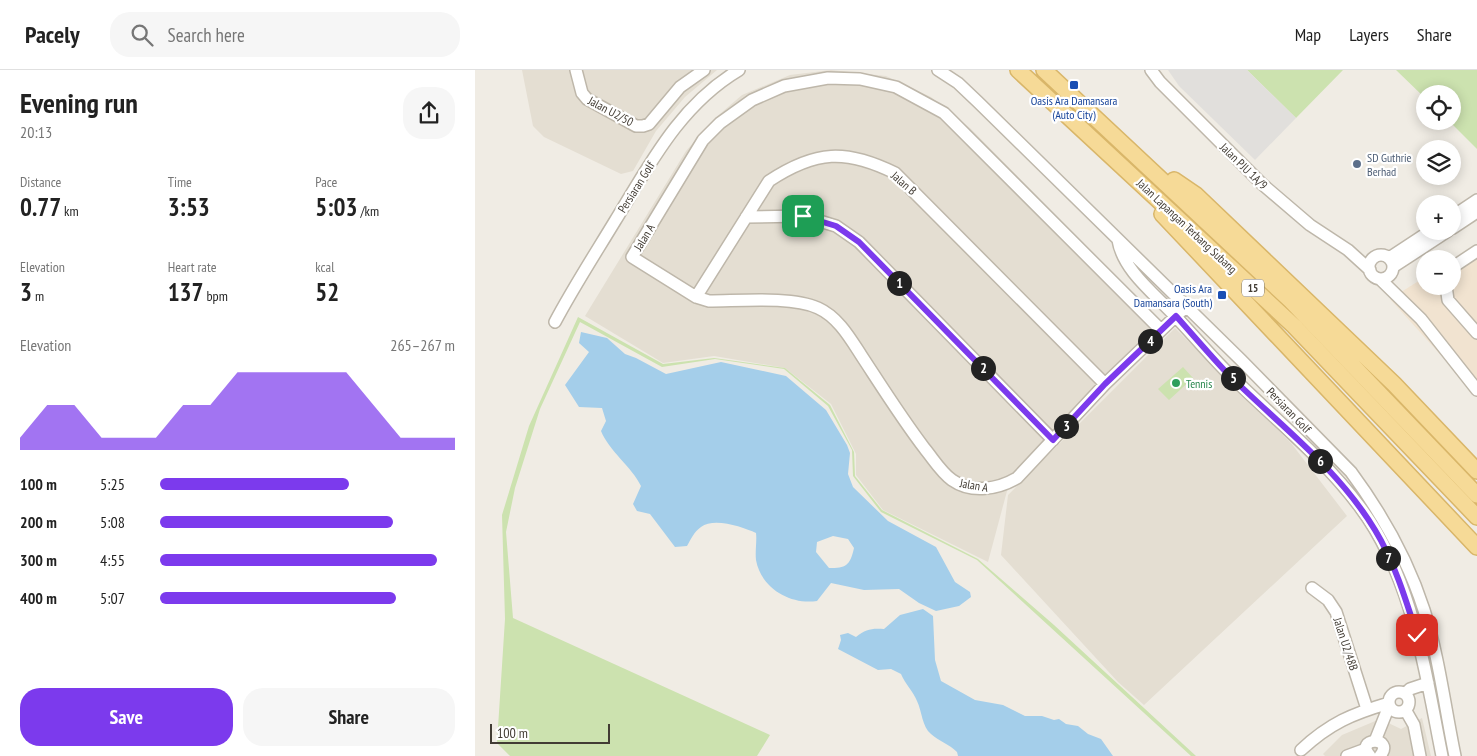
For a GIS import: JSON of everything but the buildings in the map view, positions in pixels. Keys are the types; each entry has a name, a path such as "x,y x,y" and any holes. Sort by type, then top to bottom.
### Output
{"main road":[{"name":"Jalan Lapangan Terbang Subang","path":"1018,70 1293,326 1477,517"},
{"name":"Jalan Lapangan Terbang Subang","path":"1044,70 1291,301 1477,495"},
{"path":"1136,154 1196,196 1394,384 1477,471"},
{"path":"1125,168 1170,224 1477,547"}],"street":[{"name":"Jalan U2/50","path":"576,70 582,93 587,99 637,126 643,126 649,124 680,87 704,70"},
{"name":"Persiaran Golf","path":"555,322 639,182 681,118 724,79 739,70"},
{"name":"Persiaran Golf","path":"938,70 958,83 979,102 1118,238 1351,472 1375,505 1398,548 1424,609 1433,643 1455,756"},
{"name":"Jalan PJU 1A/9","path":"1151,70 1160,82 1262,184 1310,225 1348,250 1369,270"},
{"name":"Jalan A","path":"1161,330 944,114 896,87 860,79 828,78 784,86 752,100 720,123 703,140 631,257 696,297 709,301 791,302 818,308 832,317 845,332 909,427 942,471 960,484 992,489 1005,485 1017,478 1105,384 1186,307"},
{"name":"Jalan B","path":"696,297 769,181 786,170 814,158 844,156 870,161 895,173 1105,384"},
{"path":"1461,211 1477,200"},
{"path":"1461,223 1477,212"},
{"path":"746,217 803,216 836,226 859,242 1053,440"},
{"name":"Persiaran Golf","path":"1118,238 1123,256 1137,275 1227,372 1332,473 1375,531 1404,595 1417,635 1442,756"},
{"path":"1380,279 1388,277 1391,262 1419,240"},
{"path":"1391,262 1431,240"},
{"name":"Jalan PJU 1A/9","path":"1348,250 1375,257"},
{"path":"1461,262 1477,251"},
{"path":"1391,262 1379,256 1375,257 1371,260 1369,270 1375,278 1380,279 1421,320 1477,390"},
{"path":"1446,295 1477,333"},
{"path":"1388,557 1395,548 1398,548"},
{"name":"Jalan U2/48B","path":"1312,588 1328,600 1336,612 1367,709"},
{"path":"1301,750 1317,735 1353,714 1367,709 1394,708 1409,705 1407,696 1410,689 1428,687"},
{"path":"1373,747 1394,708 1393,694 1399,692 1407,696"},
{"path":"1394,708 1414,725 1420,752"},
{"path":"1347,756 1373,747 1383,749 1380,756"}],"shaded area":[{"path":"522,70 717,70 685,97 656,131 633,171 621,174 544,137 533,126"},
{"path":"831,70 886,76 931,97 970,128 1169,330 1007,491 988,562 883,510 856,475 856,454 831,404 785,368 714,356 663,363 585,316 686,151 714,119 742,95 790,75"},
{"path":"1168,70 1247,70 1296,118 1255,160 1179,86"},
{"path":"1477,244 1477,395 1390,299 1416,283 1416,295 1461,295 1461,254"},
{"path":"1175,328 1291,443 1347,516 1144,705 1118,682 1001,555 1008,495"},
{"path":"1422,718 1431,756 1325,756 1323,754 1342,735 1380,719 1401,729"}],"green space":[{"path":"1247,70 1343,70 1296,118"},
{"path":"1396,70 1477,70 1477,149 1458,130 1461,130 1461,85 1416,85 1416,89"},
{"path":"578,317 663,364 714,358 785,368 830,405 854,452 855,476 882,510 978,559 1054,625 1196,756 1191,756 977,560 881,512 853,476 852,450 828,406 784,369 715,359 662,367 580,322 540,409 515,488 506,532 513,618 770,735 757,756 510,756 497,743 505,619 502,515 529,426"},
{"name":"Tennis","path":"1183,367 1193,378 1169,400 1158,389"}],"water":[{"path":"581,332 607,338 625,354 666,374 721,362 786,376 826,410 850,453 848,474 853,487 888,521 936,547 955,582 970,592 971,597 959,606 936,611 919,603 899,589 864,590 831,583 817,601 807,602 787,597 770,586 764,579 756,560 756,533 744,528 721,523 707,524 699,529 687,546 675,547 650,514 637,511 633,504 641,486 601,431 606,421 602,408 579,407 565,385 589,352 579,343","holes":["833,536 848,539 854,548 851,559 846,565 829,568 816,552 817,542"]},
{"path":"923,609 933,616 935,660 941,681 975,700 1003,705 1025,716 1059,719 1066,724 1078,726 1088,734 1101,739 1113,756 958,756 954,749 928,731 919,705 901,674 891,669 878,670 838,649 841,640 840,635 848,633 856,637 869,630 884,629 900,615"}],"place":[{"name":"Oasis Ara Damansara (Auto City)","path":"1074,85"},
{"name":"SD Guthrie Berhad","path":"1357,164"},
{"name":"Oasis Ara Damansara (South)","path":"1222,295"},
{"name":"Tennis","path":"1176,383"}],"route":[{"path":"803,216 836,226 859,242 1053,440 1105,384 1176,316 1227,372 1332,473 1360,508 1375,531 1388,557 1404,595 1417,635"}]}
